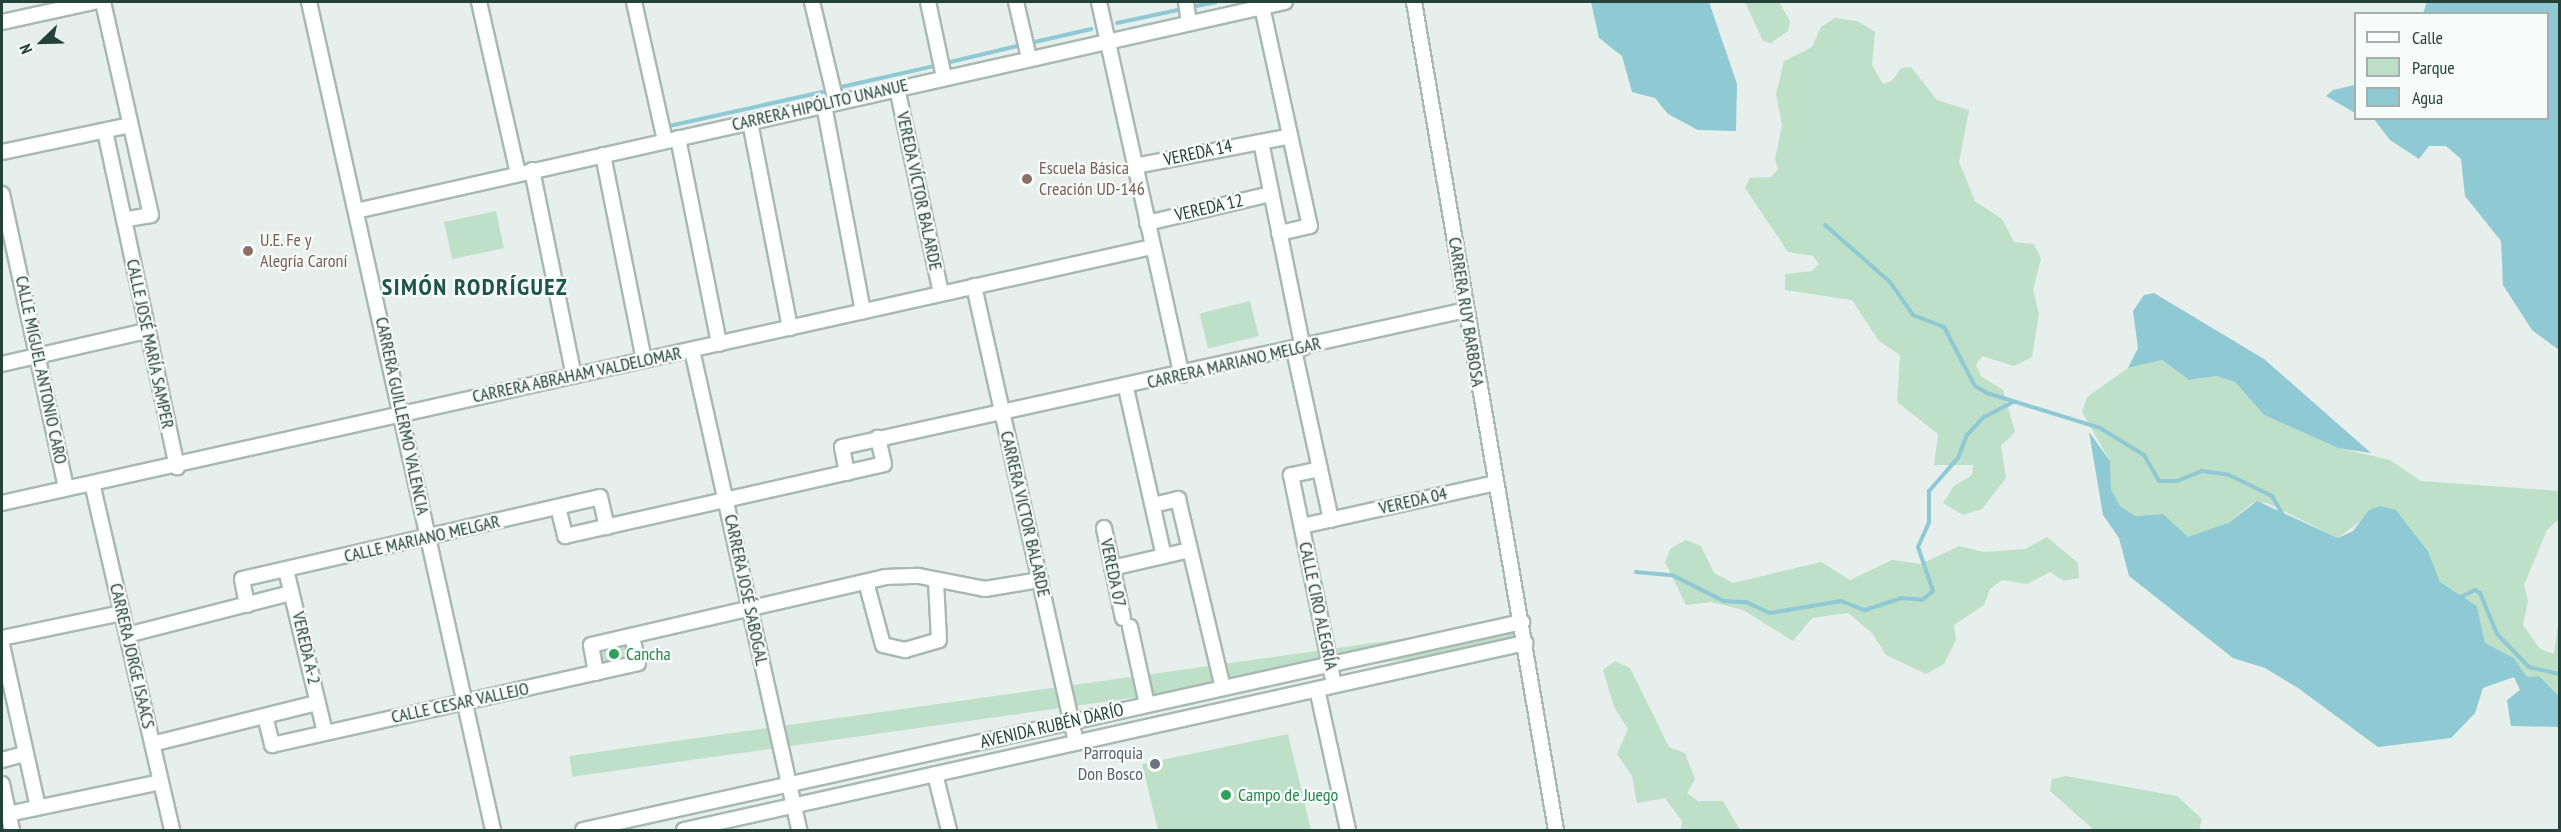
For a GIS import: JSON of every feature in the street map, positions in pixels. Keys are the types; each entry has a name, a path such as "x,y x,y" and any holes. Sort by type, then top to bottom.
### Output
{"street":[{"path":"2,22 94,2"},
{"path":"103,2 150,215 124,220"},
{"name":"CARRERA GUILLERMO VALENCIA","path":"309,2 494,831"},
{"path":"479,2 518,174"},
{"path":"634,2 672,139 718,344"},
{"path":"812,2 863,311"},
{"path":"928,2 944,77"},
{"path":"1016,2 1027,49"},
{"path":"1099,2 1182,375"},
{"name":"CARRERA HIPÓLITO UNANUE","path":"356,211 944,77 1027,49 1108,41 1187,10 1285,2"},
{"name":"CARRERA RUY BARBOSA","path":"1414,2 1525,643"},
{"path":"1261,4 1287,137 1310,226 1279,233"},
{"name":"VEREDA VÍCTOR BALARDE","path":"897,88 941,293"},
{"path":"750,122 790,328"},
{"path":"2,152 129,125"},
{"name":"CALLE JOSÉ MARÍA SAMPER","path":"105,131 146,331 177,467"},
{"name":"VEREDA 14","path":"1135,166 1287,137"},
{"name":"CALLE CIRO ALEGRÍA","path":"1261,142 1331,520 1302,526"},
{"path":"603,155 644,360"},
{"path":"532,170 574,376"},
{"name":"CALLE MIGUEL ANTONIO CARO","path":"2,194 8,254 38,355 66,488"},
{"name":"VEREDA 12","path":"1147,223 1271,194"},
{"name":"CARRERA ABRAHAM VALDELOMAR","path":"2,503 177,467 401,414 1152,247"},
{"name":"CARRERA VICTOR BALARDE","path":"974,286 1076,743"},
{"name":"CARRERA MARIANO MELGAR","path":"1001,410 1126,388 1466,310"},
{"path":"2,364 146,331"},
{"name":"CARRERA JOSÉ SABOGAL","path":"692,350 799,831"},
{"path":"1126,388 1164,556"},
{"path":"847,473 842,447 1001,410"},
{"path":"558,507 565,536 607,527 884,464 878,438"},
{"name":"CALLE CIRO ALEGRÍA","path":"1320,469 1291,475 1334,685"},
{"name":"CARRERA JORGE ISAACS","path":"92,483 172,831"},
{"name":"VEREDA 04","path":"1331,520 1496,483"},
{"name":"CALLE MARIANO MELGAR","path":"247,604 242,579 600,497 607,527"},
{"path":"1152,505 1178,499 1223,688"},
{"name":"VEREDA 07","path":"1104,528 1147,704"},
{"path":"1112,568 1190,550"},
{"path":"127,635 291,593 286,570"},
{"path":"596,673 591,645 866,582 911,575 985,589 1040,580"},
{"path":"866,582 883,645 905,650 939,640 936,580"},
{"name":"VEREDA A-2","path":"291,593 317,703"},
{"path":"2,638 122,613"},
{"name":"AVENIDA RUBÉN DARÍO","path":"583,831 1522,622"},
{"name":"CALLE CESAR VALLEJO","path":"265,716 272,745 638,663 632,636"},
{"path":"1525,643 1557,831"},
{"name":"AVENIDA RUBÉN DARÍO","path":"686,830 1525,643"},
{"path":"2,645 38,807"},
{"path":"1317,689 1348,831"},
{"path":"152,744 317,703 325,732"},
{"path":"2,760 25,754"},
{"path":"935,774 949,831"},
{"path":"8,814 161,782"},
{"path":"2,784 12,831"}],"green space":[{"path":"1745,2 1779,2 1790,21 1788,31 1771,43 1763,41"},
{"path":"1835,18 1857,21 1875,32 1872,65 1883,84 1892,81 1901,68 1911,67 1937,100 1969,110 1959,162 1975,201 2002,219 2014,242 2034,244 2041,259 2033,289 2039,314 2032,357 2014,366 1982,356 1976,365 1981,376 2003,390 2015,432 2001,446 2006,478 1982,509 1963,515 1943,503 1954,486 1972,475 1973,465 1934,465 1938,434 1897,402 1900,355 1879,341 1852,300 1785,290 1785,274 1812,271 1819,264 1813,256 1788,252 1745,188 1750,178 1771,177 1778,169 1775,159 1782,125 1776,94 1784,61 1812,47 1821,27"},
{"path":"496,211 504,248 452,259 444,222"},
{"path":"1250,301 1259,336 1208,349 1200,314"},
{"path":"2162,360 2189,380 2216,376 2235,382 2264,415 2338,448 2390,460 2421,481 2559,491 2559,519 2547,530 2524,585 2528,601 2523,625 2540,649 2554,654 2559,617 2559,696 2539,676 2527,677 2514,658 2485,643 2477,606 2440,582 2428,551 2405,521 2380,506 2338,538 2267,503 2252,503 2230,522 2188,537 2163,514 2135,516 2120,506 2111,489 2110,461 2082,412 2087,397 2128,368"},
{"path":"2047,537 2078,563 2079,578 2064,581 2050,572 2027,584 2002,580 1990,589 1984,605 1954,625 1956,640 1944,664 1926,674 1886,655 1872,633 1848,613 1812,618 1793,641 1743,610 1712,602 1686,605 1665,562 1671,548 1686,540 1701,546 1714,573 1733,583 1821,562 1850,580 1892,560 1921,564 1959,546 1984,552 2025,549"},
{"path":"1522,622 1525,643 572,777 569,756"},
{"name":"Cancha","path":"625,639 630,664 602,669 598,644"},
{"path":"1615,661 1630,668 1669,747 1685,753 1695,779 1687,793 1698,801 1723,801 1740,830 1681,830 1682,821 1665,798 1637,803 1632,776 1617,754 1628,729 1614,707 1603,670"},
{"name":"Campo de Juego","path":"1288,734 1311,830 1158,830 1142,764"},
{"path":"2066,776 2177,796 2202,819 2199,830 2094,830 2050,791 2052,779"}],"water":[{"path":"1591,2 1709,2 1737,84 1736,131 1698,130 1668,114 1655,98 1632,92 1622,56 1599,38"},
{"path":"2427,2 2559,2 2559,350 2532,330 2503,285 2501,241 2465,196 2461,159 2446,146 2429,146 2419,159 2390,140 2375,120 2549,120 2549,12 2423,12"},
{"path":"2354,85 2354,112 2326,96 2333,90"},
{"path":"2154,293 2264,359 2371,453 2338,448 2264,415 2235,382 2216,376 2189,380 2162,360 2128,368 2138,348 2133,311 2144,295"},
{"path":"2089,432 2110,461 2111,489 2120,506 2135,516 2163,514 2188,537 2230,522 2257,501 2338,538 2353,531 2369,510 2380,506 2396,510 2428,551 2440,582 2477,606 2485,643 2514,658 2527,677 2539,676 2559,696 2559,727 2511,726 2507,700 2520,690 2514,677 2483,688 2475,713 2451,738 2378,747 2298,688 2265,668 2233,658 2129,576 2119,538 2103,515"}],"waterway":[{"path":"1191,7 1216,2"},
{"path":"1117,23 1183,9"},
{"path":"1030,43 1091,29"},
{"path":"950,62 1022,45"},
{"path":"841,87 934,66"},
{"path":"669,126 822,92"},
{"path":"1825,225 1890,282 1913,315 1944,327 1975,386 1987,393 2100,428 2144,455 2159,481 2177,481 2202,471 2229,475 2272,496 2284,517"},
{"path":"1636,572 1672,575 1724,601 1746,602 1770,613 1841,601 1865,610 1901,598 1922,600 1933,591 1918,547 1929,522 1929,491 1958,458 1967,435 1984,417 2013,402"},
{"path":"2457,599 2475,590 2480,593 2497,634 2529,667 2560,674"}],"place":[{"name":"Escuela Básica Creación UD-146","path":"1027,179"},
{"name":"U.E. Fe y Alegría Caroní","path":"248,251"},
{"name":"Cancha","path":"614,654"},
{"name":"Parroquia Don Bosco","path":"1155,764"},
{"name":"Campo de Juego","path":"1226,795"}],"district":[{"name":"SIMÓN RODRÍGUEZ","path":"475,287"}]}
